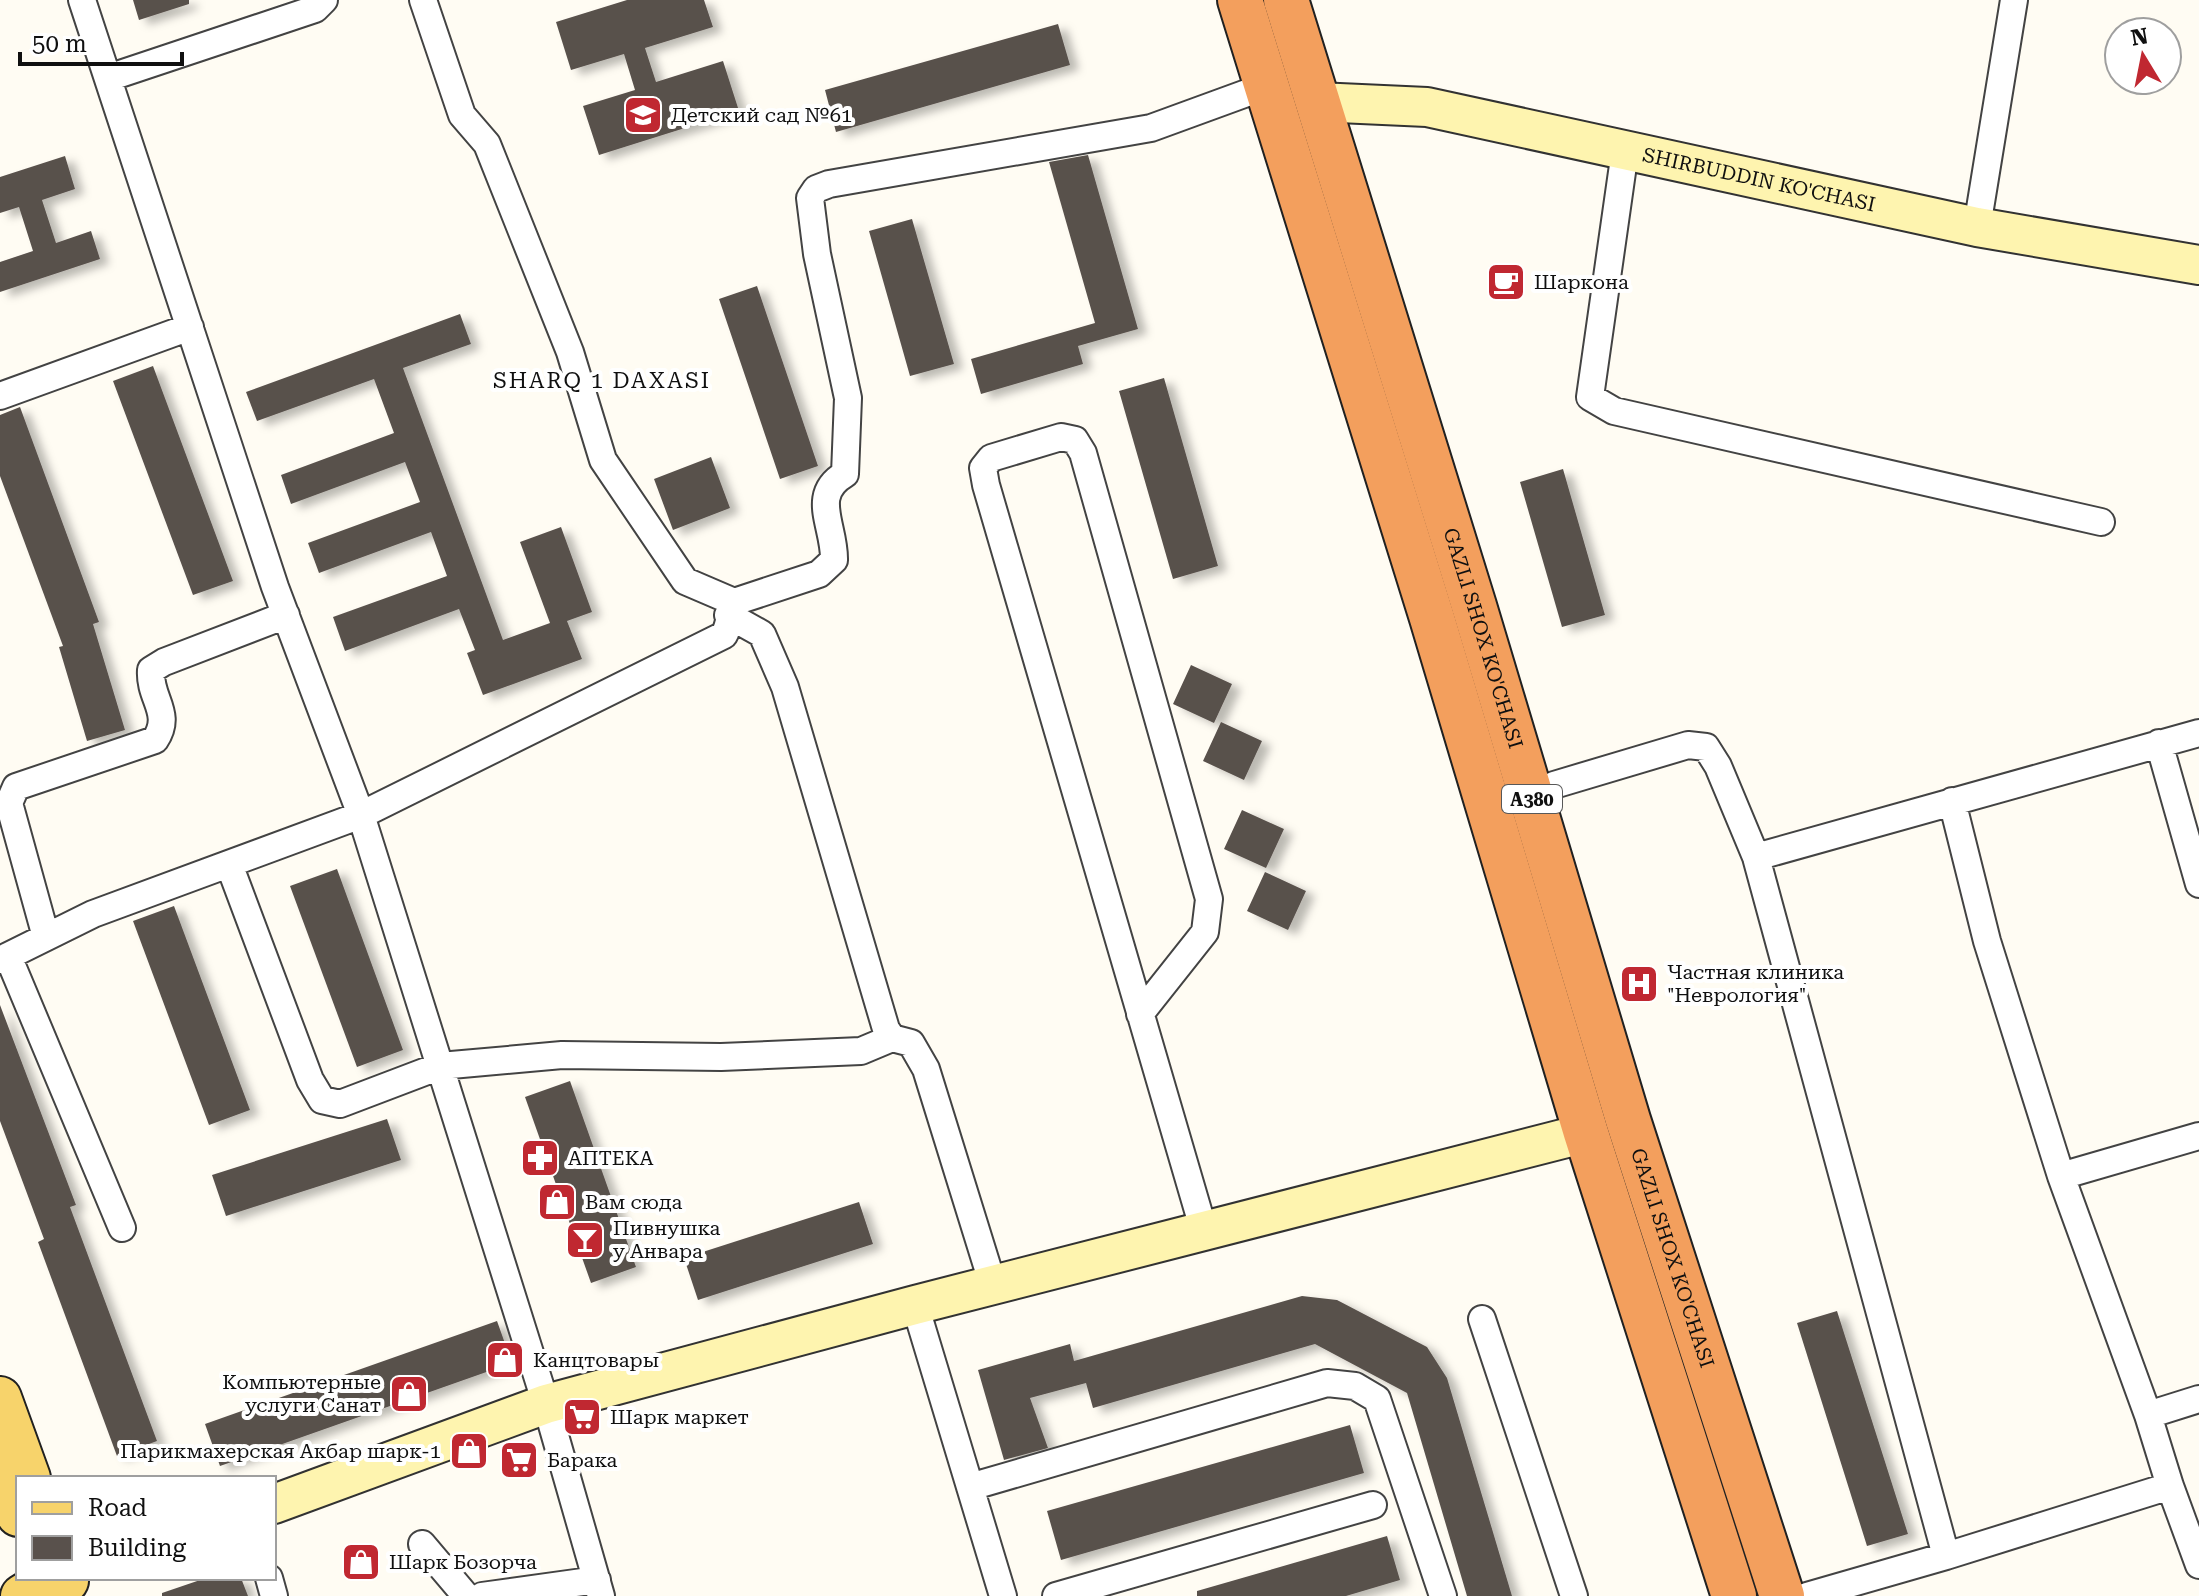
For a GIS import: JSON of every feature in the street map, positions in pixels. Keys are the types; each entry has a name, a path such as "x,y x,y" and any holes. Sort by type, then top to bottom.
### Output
{"highway":[{"name":"A380","path":"1240,0 1437,633 1586,1133 1734,1596"},
{"name":"GAZLI SHOX KO'CHASI","path":"1286,0 1479,621 1628,1120 1782,1596"}],"main road":[{"path":"0,1398 28,1476"},
{"path":"0,1467 16,1510"}],"street":[{"path":"82,0 286,615 361,815 546,1404 599,1588 482,1596"},
{"path":"108,78 315,9 324,0"},
{"path":"423,0 462,115 487,144 564,338 603,460 685,581 731,609 762,634 785,687 886,1029 892,1038"},
{"path":"1977,227 2014,0"},
{"path":"731,609 819,574 834,560 834,542 824,500 832,482 845,474 848,398 817,254 810,198 816,189 829,184 1151,128 1266,86"},
{"name":"SHIRBUDDIN KO'CHASI","path":"1317,102 1427,107 1977,227 2199,265"},
{"path":"1625,151 1590,397 1614,411 2101,522"},
{"path":"0,396 190,327"},
{"path":"1140,1014 1205,932 1209,899 1083,453 1075,440 1061,437 991,458 983,468 1140,1014 1204,1231"},
{"path":"122,1228 4,958 93,914 361,815 724,635 729,628 731,609"},
{"path":"46,937 9,803 16,787 155,740 162,729 163,717 150,683 151,670 164,662 286,615"},
{"path":"1756,857 2199,733"},
{"path":"2159,743 2199,884"},
{"path":"1554,785 1688,745 1706,747 1718,766 1756,857 1946,1556"},
{"path":"1952,801 1987,941 2061,1176 2199,1565"},
{"path":"229,864 310,1080 322,1100 340,1104 440,1066 562,1055 721,1057 861,1051 892,1038 911,1043 926,1069 993,1285"},
{"path":"276,1503 546,1404 915,1305 1586,1133"},
{"path":"2061,1176 2199,1136"},
{"path":"915,1305 1003,1596"},
{"path":"1482,1319 1574,1596"},
{"path":"970,1487 1327,1383 1355,1386 1377,1399 1443,1596"},
{"path":"2148,1415 2199,1399"},
{"path":"1807,1596 2170,1486"},
{"path":"1056,1596 1373,1505"},
{"path":"422,1544 466,1596"}],"building":[{"path":"133,0 189,0 189,4 139,20"},
{"path":"627,0 704,0 713,27 645,48 656,82 723,61 739,111 599,155 583,106 635,90 624,54 571,70 556,22"},
{"path":"1058,24 1070,65 836,132 825,90"},
{"path":"1088,155 1138,329 1078,346 1083,364 981,394 971,359 1095,323 1049,162"},
{"path":"65,156 75,189 42,200 56,243 91,231 100,259 0,292 0,262 33,251 19,207 0,213 0,177"},
{"path":"912,219 954,364 910,376 869,231"},
{"path":"757,286 818,466 780,479 719,299"},
{"path":"460,314 471,344 403,368 503,640 550,623 520,542 561,527 592,612 567,621 582,659 483,695 467,653 475,650 459,609 345,651 333,617 447,576 431,532 319,573 308,543 420,502 405,462 291,504 281,475 394,433 374,379 257,421 246,392"},
{"path":"153,366 233,581 193,595 113,381"},
{"path":"1164,378 1218,566 1173,579 1119,391"},
{"path":"20,407 99,622 93,624 125,730 87,741 59,647 63,646 0,476 0,415"},
{"path":"711,457 730,508 673,530 654,479"},
{"path":"1563,469 1605,615 1562,627 1520,482"},
{"path":"1191,665 1232,684 1214,723 1173,704"},
{"path":"1221,722 1262,741 1244,780 1203,761"},
{"path":"1242,810 1284,829 1266,868 1224,849"},
{"path":"337,869 403,1050 357,1067 290,886"},
{"path":"1265,872 1306,891 1288,930 1247,911"},
{"path":"174,906 250,1110 209,1125 133,921"},
{"path":"0,1005 76,1205 70,1207 157,1441 117,1456 38,1242 44,1239 0,1121"},
{"path":"570,1081 636,1267 591,1283 525,1097"},
{"path":"387,1119 401,1160 226,1216 212,1175"},
{"path":"859,1202 873,1244 698,1300 684,1258"},
{"path":"1302,1296 1337,1300 1427,1347 1447,1378 1512,1596 1467,1596 1407,1393 1315,1344 1093,1408 1086,1383 1030,1398 1048,1448 1004,1460 978,1370 1070,1344 1074,1361"},
{"path":"1837,1311 1908,1534 1867,1546 1797,1323"},
{"path":"497,1321 512,1363 220,1466 205,1424"},
{"path":"1350,1425 1364,1473 1061,1560 1047,1511"},
{"path":"1387,1536 1400,1580 1346,1596 1197,1596 1197,1591"},
{"path":"200,1580 242,1580 248,1596 162,1596 162,1593"}],"place":[{"name":"Детский сад №61","path":"643,115"},
{"name":"Шаркона","path":"1506,282"},
{"name":"Частная клиника \"Неврология\"","path":"1639,984"},
{"name":"АПТЕКА","path":"540,1158"},
{"name":"Вам сюда","path":"557,1202"},
{"name":"Пивнушка у Анвара","path":"585,1240"},
{"name":"Канцтовары","path":"505,1360"},
{"name":"Компьютерные услуги Санат","path":"409,1394"},
{"name":"Шарк маркет","path":"582,1417"},
{"name":"Парикмахерская Акбар шарк-1","path":"469,1451"},
{"name":"Барака","path":"519,1460"},
{"name":"Шарк Бозорча","path":"361,1562"}],"district":[{"name":"SHARQ 1 DAXASI","path":"602,380"}]}
